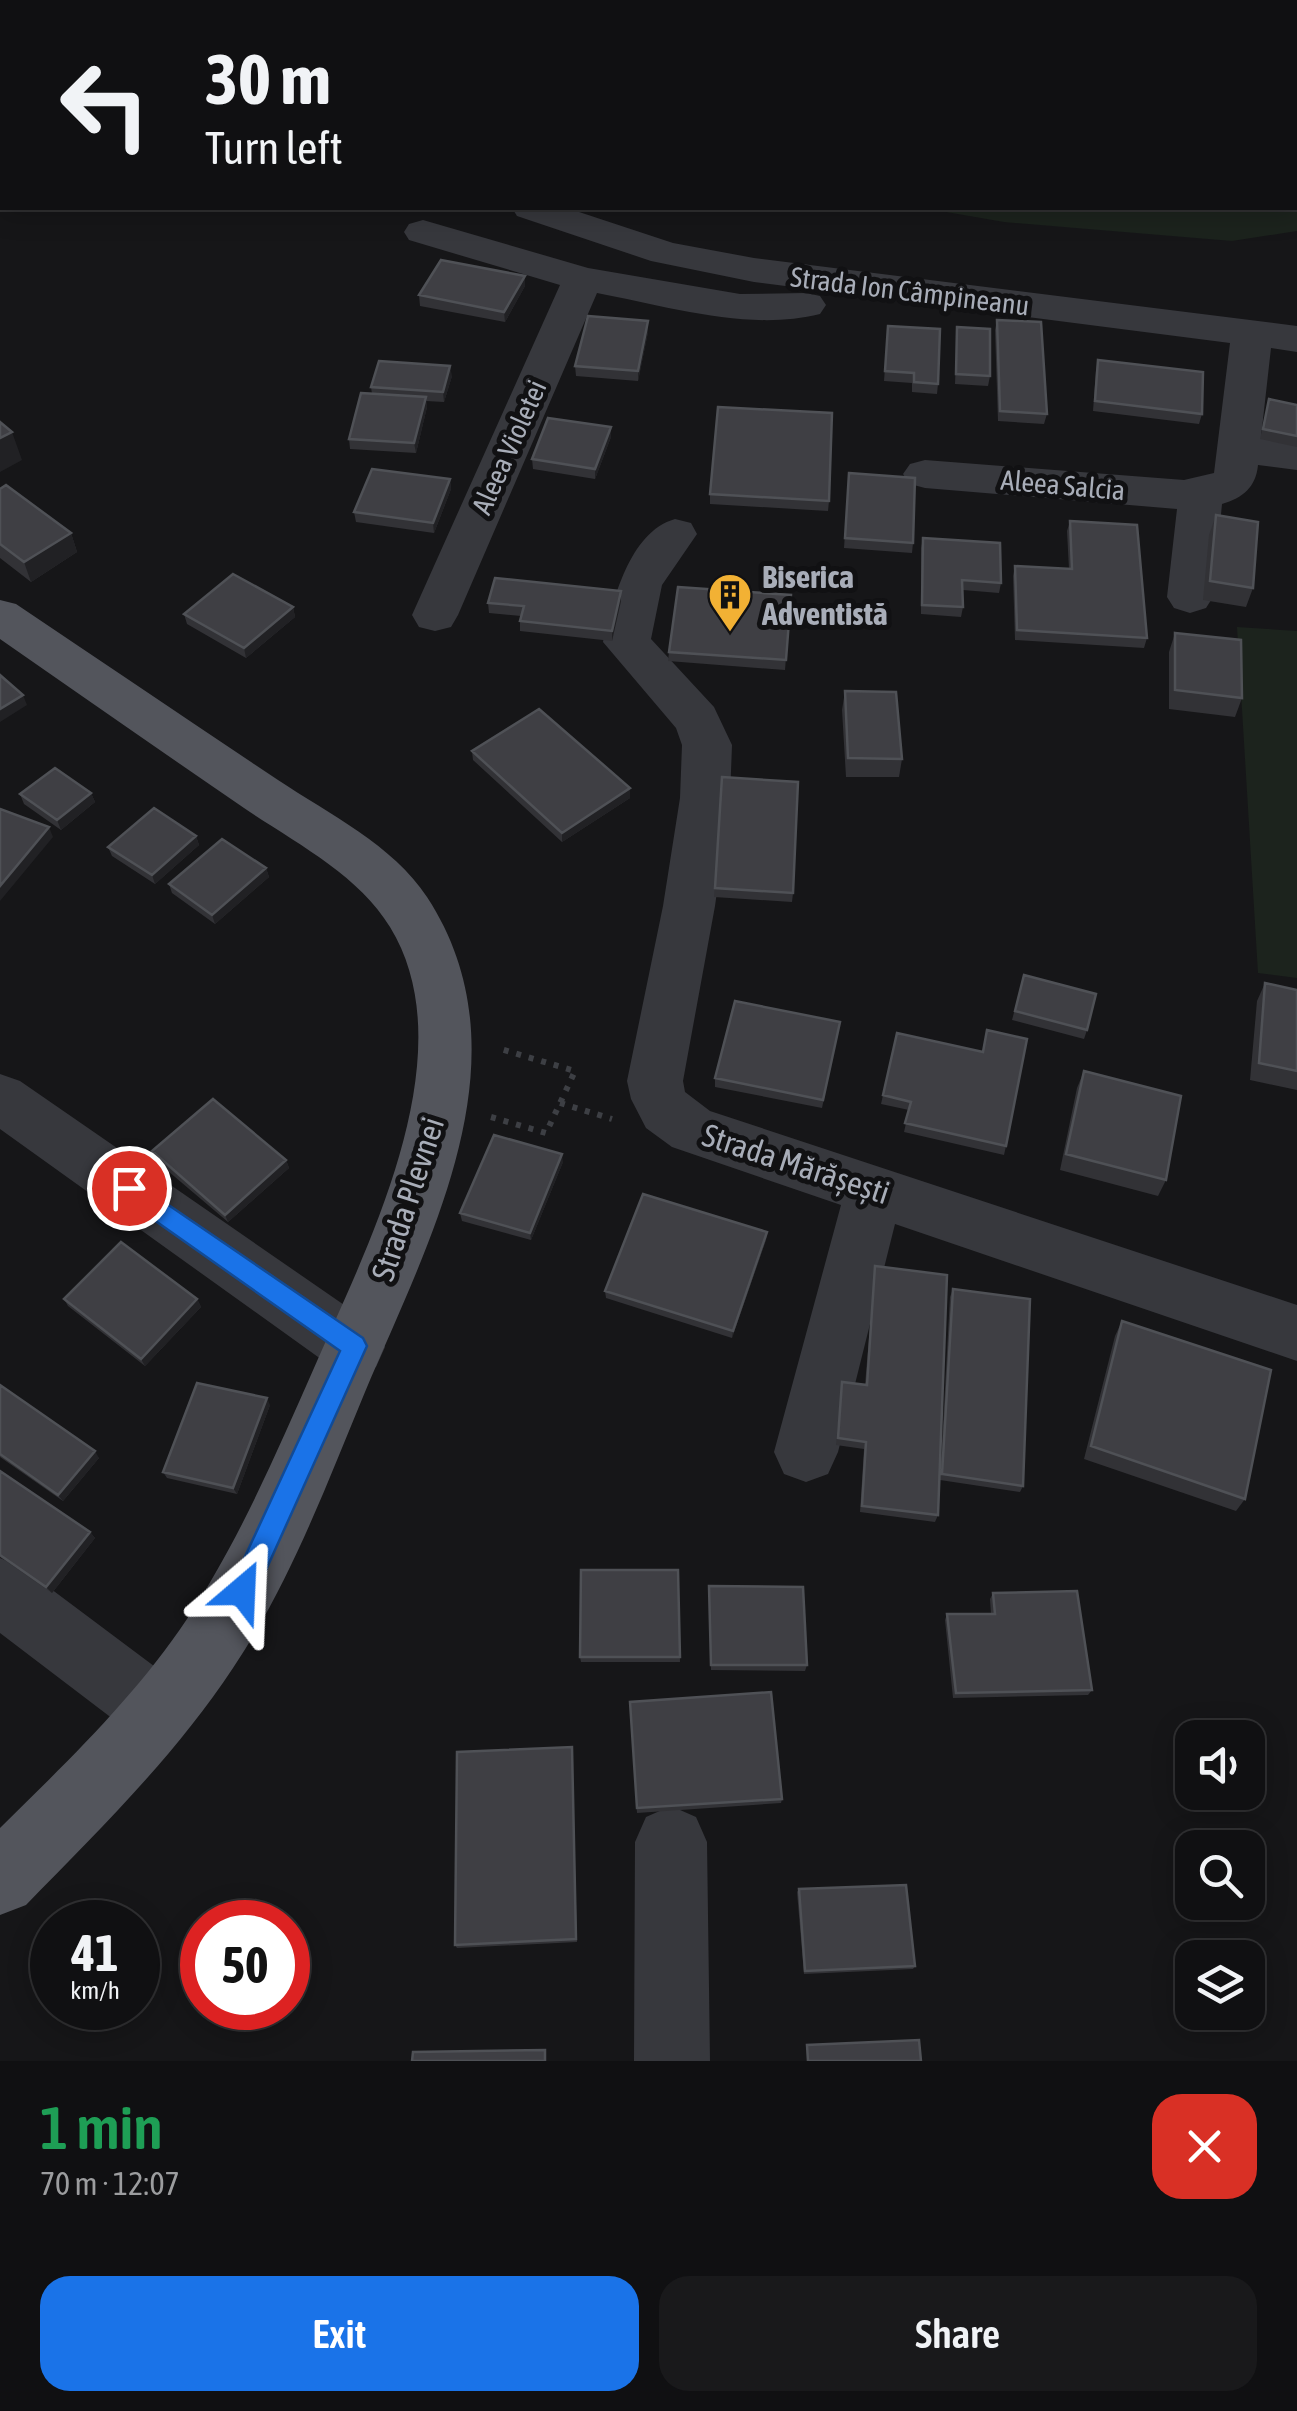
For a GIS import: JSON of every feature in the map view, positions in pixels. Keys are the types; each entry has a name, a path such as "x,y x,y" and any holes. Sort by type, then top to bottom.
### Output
{"main road":[{"name":"Strada Plevnei","path":"0,616 303,822 372,875 406,908 434,967 443,1031 440,1102 423,1172 354,1346 242,1591 208,1647 158,1711 64,1815 0,1878"}],"street":[{"name":"Strada Ion Câmpineanu","path":"537,210 664,253 754,270 1297,339"},
{"path":"424,232 583,280 740,306 838,303 890,288"},
{"name":"Aleea Violetei","path":"435,615 583,280"},
{"path":"1190,597 1201,495 1223,488 1235,477 1252,334"},
{"path":"1238,448 1297,456"},
{"name":"Aleea Salcia","path":"925,474 1201,495"},
{"name":"Strada Mărășești","path":"675,534 640,582 627,642 697,720 708,745 705,798 689,906 655,1081 666,1114 692,1130 1297,1333"},
{"path":"0,1098 354,1346"},
{"path":"806,1452 874,1190"},
{"path":"0,1591 158,1711"},
{"path":"671,1842 672,2061"}],"path":[{"path":"482,1114 546,1133 575,1072 497,1048"},
{"path":"560,1103 631,1126"}],"shaded area":[{"path":"935,210 1297,210 1297,231 1232,241 1004,222"},
{"path":"1237,627 1297,631 1297,978 1258,973"}],"building":[{"path":"441,260 525,276 504,312 419,295"},
{"path":"588,316 648,321 638,371 575,366"},
{"path":"997,320 1041,322 1047,414 1000,411"},
{"path":"888,326 940,329 938,384 914,382 914,373 885,371"},
{"path":"957,327 990,329 990,376 956,374"},
{"path":"1098,360 1203,372 1202,414 1095,401"},
{"path":"379,361 450,366 443,392 371,387"},
{"path":"361,393 426,397 414,443 349,439"},
{"path":"1269,399 1297,405 1297,436 1263,429"},
{"path":"718,407 832,413 829,501 710,494"},
{"path":"548,418 611,427 595,469 532,459"},
{"path":"0,422 12,432 0,438"},
{"path":"372,469 450,479 433,523 354,512"},
{"path":"849,473 915,478 913,543 845,538"},
{"path":"6,485 71,533 24,562 0,544 0,489"},
{"path":"1216,515 1258,522 1253,588 1210,581"},
{"path":"1070,521 1137,525 1147,638 1017,630 1015,566 1072,569"},
{"path":"923,538 1000,543 1001,583 962,580 963,607 922,605"},
{"path":"233,574 293,607 244,648 184,614"},
{"path":"495,578 621,591 612,631 520,621 524,606 488,603"},
{"name":"Biserica Adventistă","path":"678,587 791,595 786,660 669,652"},
{"path":"1175,633 1241,640 1242,698 1175,690"},
{"path":"0,675 23,695 0,709"},
{"path":"845,691 896,692 902,759 848,758"},
{"path":"539,709 630,788 562,833 472,751"},
{"path":"55,768 91,793 57,820 20,794"},
{"path":"722,777 798,782 793,893 715,888"},
{"path":"154,808 196,836 152,875 108,847"},
{"path":"0,809 49,827 0,886"},
{"path":"222,839 266,868 212,915 169,884"},
{"path":"1024,975 1096,994 1087,1030 1015,1011"},
{"path":"1265,983 1297,990 1297,1071 1259,1063"},
{"path":"735,1001 840,1022 823,1100 715,1078"},
{"path":"987,1030 1027,1039 1006,1146 905,1123 911,1102 883,1095 897,1033 983,1052"},
{"path":"1084,1071 1181,1096 1166,1180 1066,1154"},
{"path":"213,1099 286,1160 225,1215 152,1151"},
{"path":"494,1135 562,1154 530,1233 460,1213"},
{"path":"643,1194 767,1232 733,1331 605,1291"},
{"path":"121,1242 197,1299 141,1359 64,1299"},
{"path":"875,1266 947,1275 938,1515 862,1506 866,1442 838,1438 842,1382 867,1385"},
{"path":"953,1289 1030,1299 1023,1486 942,1474"},
{"path":"1122,1321 1271,1370 1245,1499 1091,1446"},
{"path":"197,1383 267,1398 233,1488 163,1472"},
{"path":"0,1385 95,1451 58,1495 0,1454"},
{"path":"0,1471 90,1532 46,1587 0,1555"},
{"path":"581,1570 678,1570 680,1657 580,1657"},
{"path":"709,1586 803,1587 807,1665 711,1665"},
{"path":"1077,1591 1092,1690 956,1693 947,1614 995,1614 993,1593"},
{"path":"771,1692 782,1799 637,1808 630,1702"},
{"path":"572,1747 576,1939 455,1945 457,1752"},
{"path":"906,1885 915,1966 805,1971 799,1889"},
{"path":"919,2040 921,2061 808,2061 807,2045"},
{"path":"545,2050 545,2061 412,2061 413,2052"}],"place":[{"name":"Biserica Adventistă","path":"730,633"}],"route":[{"path":"129,1188 354,1346 295,1483 242,1591"}]}
